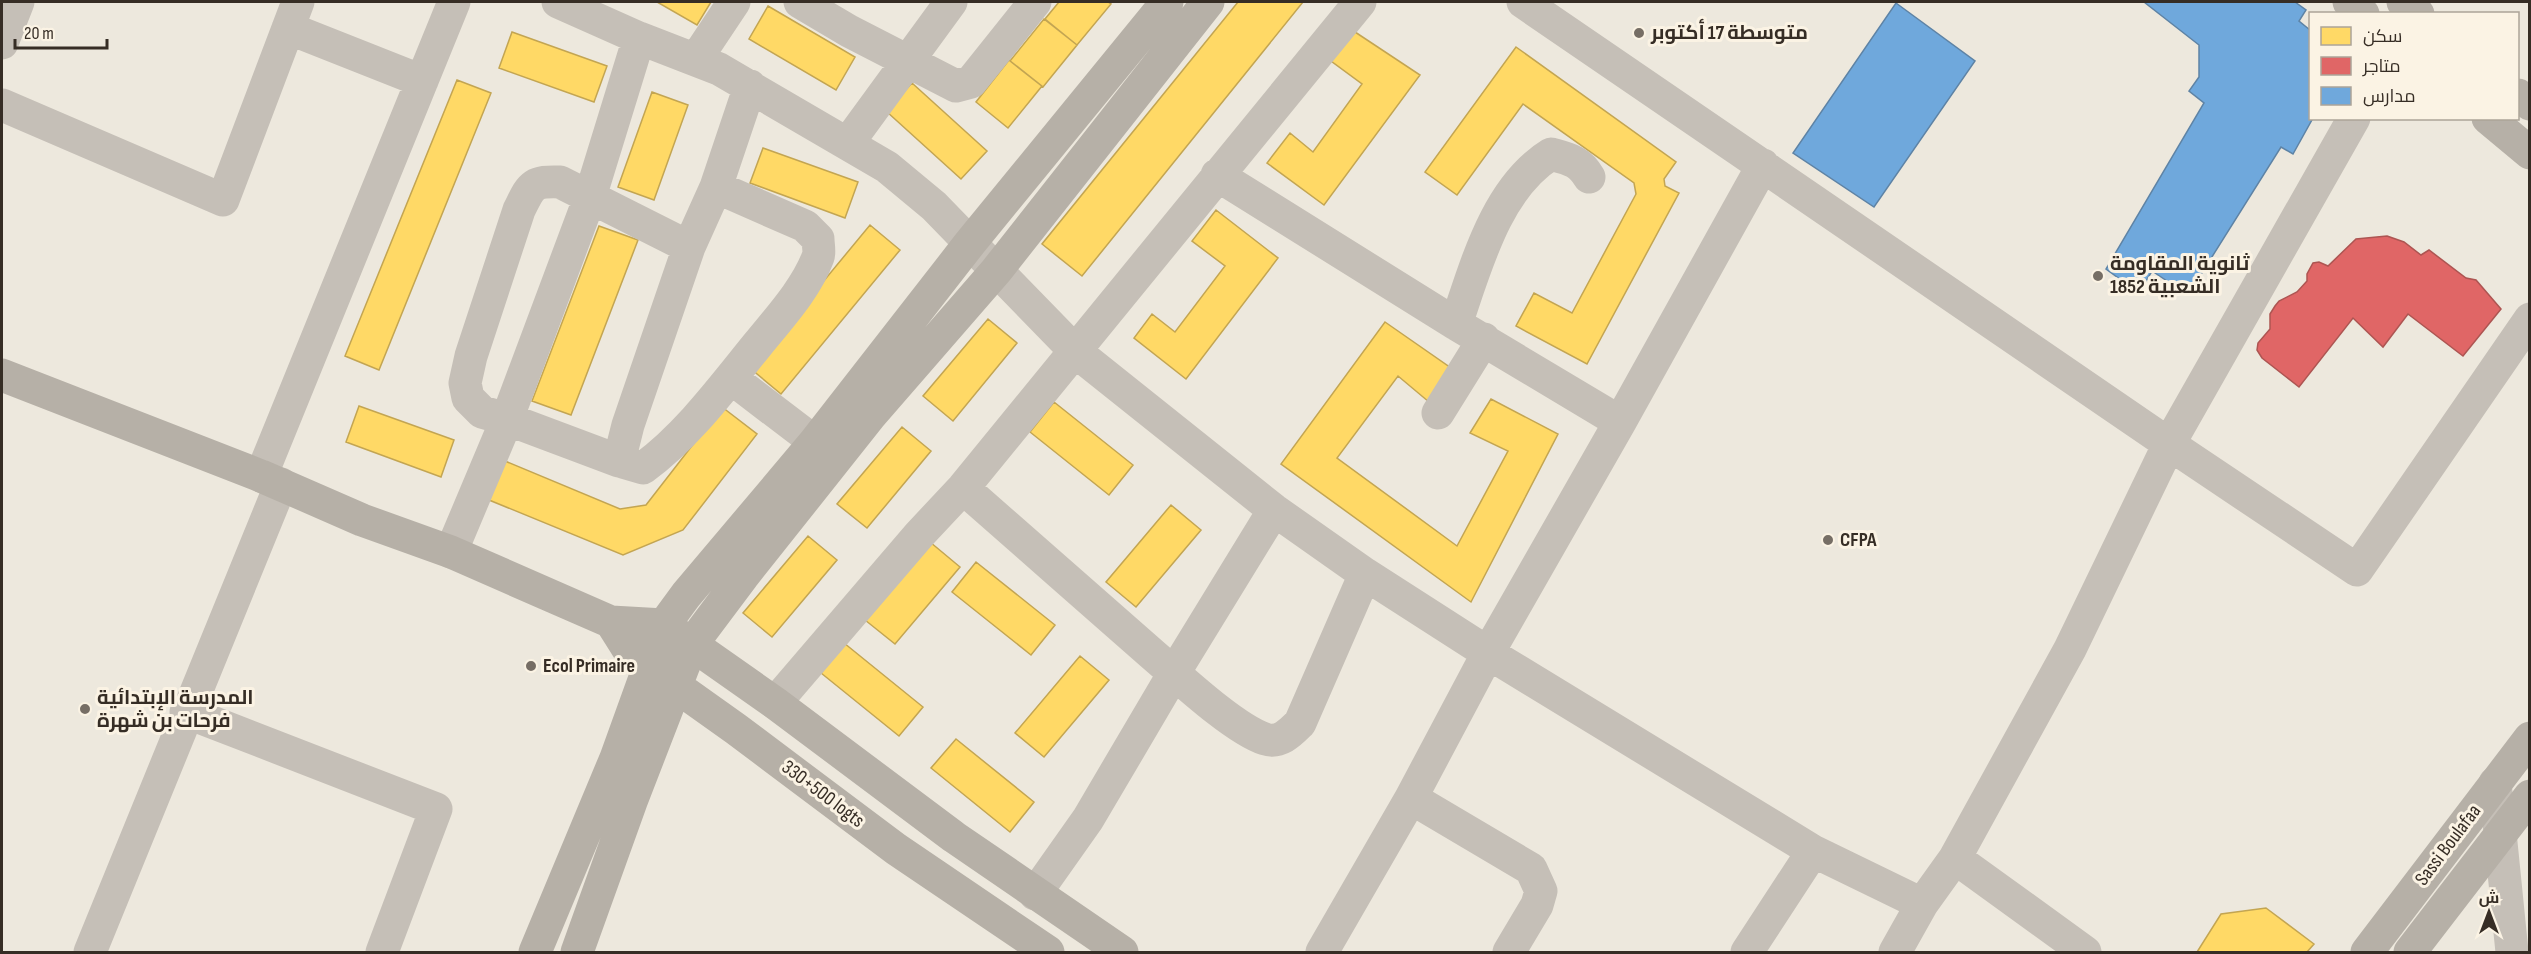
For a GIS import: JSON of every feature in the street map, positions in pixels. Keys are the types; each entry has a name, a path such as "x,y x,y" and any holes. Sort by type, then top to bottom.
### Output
{"street":[{"path":"2,42 18,2"},
{"path":"90,952 186,712 271,480 454,2"},
{"path":"563,2 639,38 696,59 750,86 895,173 934,206 1076,352 1274,510 1365,574 1488,653 1813,851 1922,904"},
{"path":"696,59 734,2"},
{"path":"800,2 849,31 956,86 970,82 1035,2"},
{"path":"848,143 951,2"},
{"path":"535,952 616,758 664,625 686,595 815,442 970,243 1167,2"},
{"path":"577,952 632,799 692,644 870,416 996,271 1208,2"},
{"path":"776,703 919,535 963,488 1360,2"},
{"path":"1523,2 2357,570 2529,319"},
{"path":"2349,2 2361,12"},
{"path":"2,105 223,200 293,15 422,81"},
{"path":"451,552 507,419 590,196 639,38"},
{"path":"619,461 628,425 689,247 716,187 750,86"},
{"path":"1895,952 1922,904 1955,858 2070,649 2169,444 2353,120"},
{"path":"2490,120 2529,153"},
{"path":"1456,324 1485,237 1516,188 1536,164 1551,154 1572,159 1583,166 1589,177"},
{"path":"1322,952 1763,165"},
{"path":"1217,175 1456,324 1620,422"},
{"path":"689,247 560,182 540,182 529,190 519,210 471,356 465,383 468,398 482,412 643,468 666,452 778,320 819,255 818,239 805,226 716,187"},
{"path":"1438,413 1484,339"},
{"path":"2,375 271,480 362,520 451,552 611,622 664,625 776,703 954,837 1122,952"},
{"path":"731,378 815,442"},
{"path":"963,488 1174,673 1237,724 1266,739 1275,740 1284,737 1300,723 1365,574"},
{"path":"1035,894 1063,858 1274,510"},
{"name":"330+500 logts","path":"611,622 628,649 648,670 677,687 736,729 896,849 1048,952"},
{"path":"186,712 436,809 382,952"},
{"name":"Sassi Boulafaa","path":"2367,952 2529,738"},
{"path":"2495,783 2512,952"},
{"path":"2410,952 2529,796"},
{"path":"1410,798 1532,868 1541,891 1538,905 1509,952"},
{"path":"1747,952 1813,851"},
{"path":"1955,858 2085,952"}],"building: سكن":[{"path":"657,2 711,2 697,25"},
{"path":"1059,2 1108,2 1111,4 1077,45 1045,19"},
{"path":"1238,2 1303,2 1082,276 1042,244"},
{"path":"768,6 855,57 836,90 749,39"},
{"path":"1044,19 1077,45 1043,87 1010,61"},
{"path":"1352,30 1420,75 1324,205 1267,163 1290,133 1313,152 1362,84 1331,61"},
{"path":"512,32 607,66 594,102 499,68"},
{"path":"1516,47 1676,162 1664,179 1665,186 1679,193 1587,364 1516,326 1534,293 1572,313 1636,194 1634,183 1523,104 1457,195 1425,172"},
{"path":"1009,60 1042,86 1008,128 976,102"},
{"path":"457,80 491,93 379,370 345,356"},
{"path":"912,83 987,151 961,179 886,111"},
{"path":"652,92 688,105 654,200 618,187"},
{"path":"763,148 858,182 845,218 750,183"},
{"path":"1216,210 1278,258 1186,379 1134,338 1152,314 1175,332 1225,266 1192,241"},
{"path":"870,225 900,250 781,394 751,369"},
{"path":"599,226 638,240 571,415 532,401"},
{"path":"988,319 1017,343 953,421 923,396"},
{"path":"1385,322 1451,368 1429,402 1398,376 1337,458 1457,546 1508,451 1470,433 1491,399 1558,434 1471,602 1281,464"},
{"path":"1054,402 1133,465 1109,495 1030,432"},
{"path":"359,406 454,440 441,477 346,442"},
{"path":"722,407 757,434 683,530 623,555 489,500 505,461 620,509 646,505"},
{"path":"902,427 931,451 867,528 837,504"},
{"path":"1171,505 1201,530 1136,607 1106,582"},
{"path":"808,536 837,560 772,637 743,613"},
{"path":"930,542 960,567 895,644 865,620"},
{"path":"976,562 1055,625 1031,655 952,592"},
{"path":"844,643 923,707 899,736 821,673"},
{"path":"1080,656 1109,680 1044,757 1015,733"},
{"path":"956,739 1034,802 1010,832 931,768"},
{"path":"2266,908 2314,944 2307,952 2197,952 2221,914"}],"building: متاجر":[{"path":"2387,236 2404,242 2421,255 2429,250 2466,278 2476,280 2501,309 2463,356 2408,314 2383,347 2353,318 2299,387 2262,358 2257,350 2258,343 2270,329 2270,314 2279,301 2297,292 2307,281 2307,274 2313,263 2319,262 2328,266 2356,239"}],"building: مدارس":[{"path":"2144,2 2295,2 2306,10 2299,21 2309,29 2309,120 2312,120 2293,154 2281,147 2188,295 2152,271 2139,293 2106,269 2204,103 2189,91 2199,77 2199,45"},
{"path":"1896,3 1975,61 1874,207 1793,153"}],"place":[{"name":"متوسطة 17 أكتوبر","path":"1639,33"},
{"name":"ثانوية المقاومة الشعبية 1852","path":"2098,276"},
{"name":"CFPA","path":"1828,540"},
{"name":"Ecol Primaire","path":"531,666"},
{"name":"المدرسة الإبتدائية فرحات بن شهرة","path":"85,709"}]}
